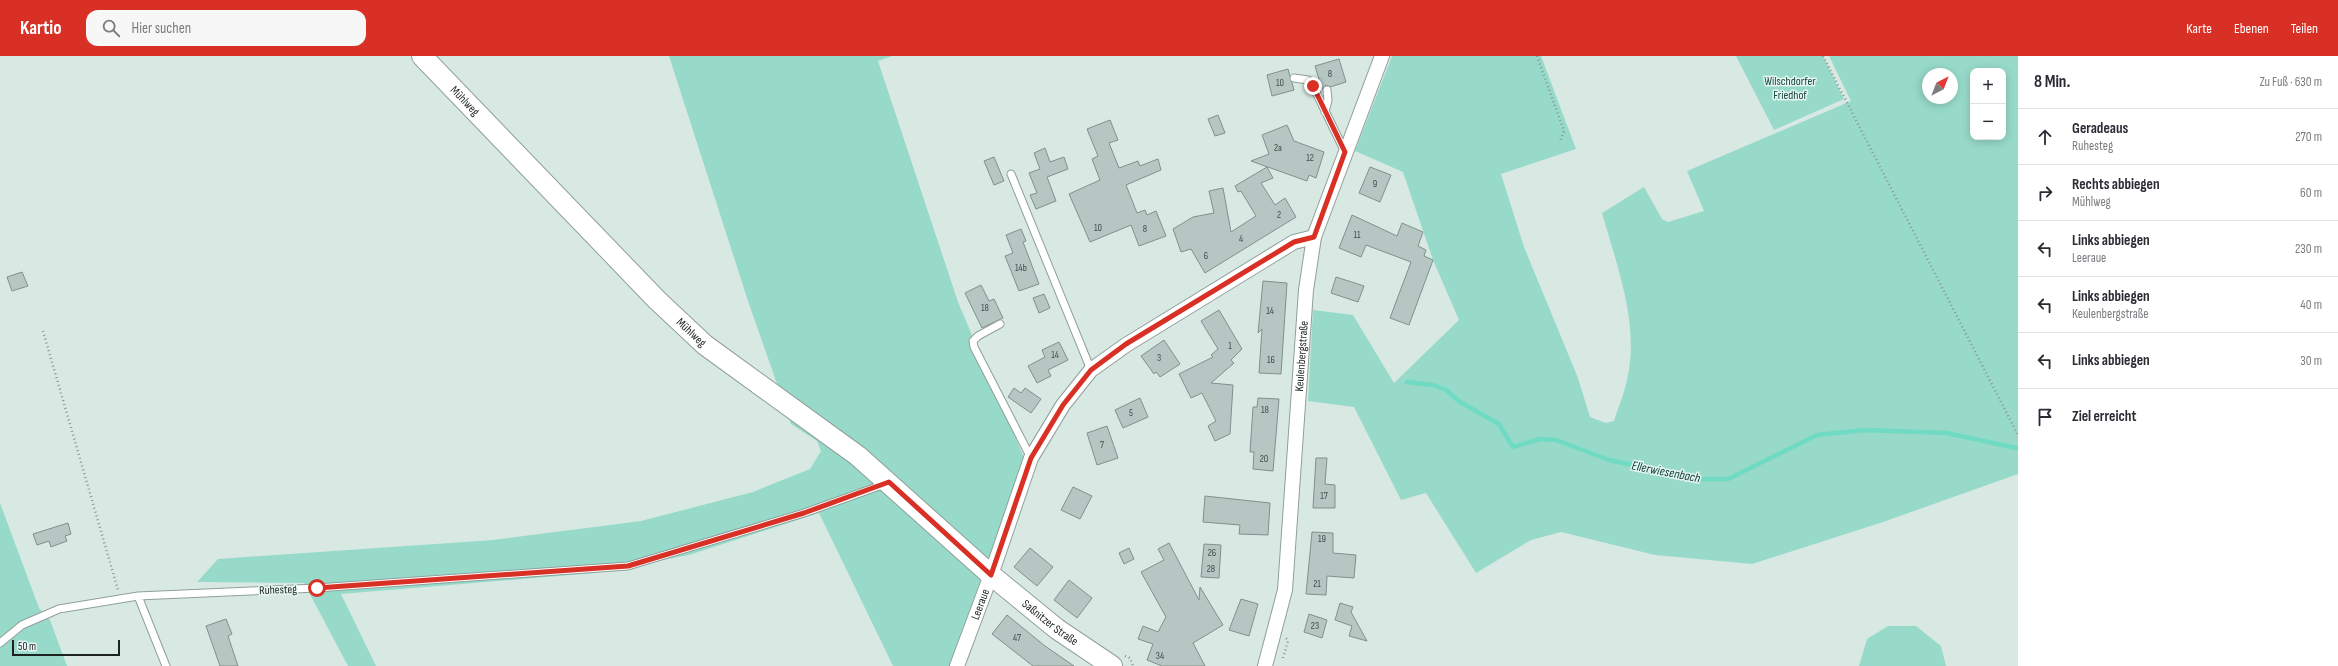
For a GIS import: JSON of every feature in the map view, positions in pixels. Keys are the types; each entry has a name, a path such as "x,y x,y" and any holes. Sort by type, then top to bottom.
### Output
{"street":[{"name":"Mühlweg","path":"422,56 657,300 705,346 858,456 889,482 991,575"},
{"name":"Keulenbergstraße","path":"1265,666 1285,590 1306,290 1314,237 1382,56"},
{"name":"Leeraue","path":"957,666 991,575 1031,458 1063,405 1091,370 1126,344 1294,242 1314,237"},
{"name":"Saßnitzer Straße","path":"991,575 1057,629 1118,660"}],"lane":[{"path":"1294,78 1308,80 1345,152"},
{"path":"1325,112 1328,100 1327,90"},
{"path":"1011,174 1091,370"},
{"path":"1000,324 978,336 973,341 974,348 1031,458"},
{"name":"Ruhesteg","path":"0,643 22,625 60,610 138,596 317,588 628,566 804,513 889,482"},
{"path":"138,596 166,666"}],"path":[{"path":"1537,56 1564,131 1560,141"},
{"path":"1823,56 2018,435"},
{"path":"43,331 121,599"},
{"path":"1118,660 1130,658 1133,666"}],"green space":[{"path":"669,56 892,56 878,61 958,302 1025,460 949,666 893,666 819,513 689,555 594,573 341,594 376,666 348,666 304,583 197,582 218,559 493,540 641,521 753,492 810,469 821,451 817,441 791,424 748,301"},
{"path":"1392,56 1541,56 1576,149 1501,174 1524,247 1578,378 1590,417 1606,423 1614,421 1627,380 1631,338 1625,296 1602,213 1644,187 1662,219 1668,222 1704,211 1687,171 1851,101 1829,56 2018,56 2018,474 1883,522 1752,564 1655,555 1561,532 1531,540 1476,573 1426,493 1401,500 1354,407 1308,401 1313,310 1353,315 1394,383 1459,320 1433,260 1403,172 1355,151"},
{"name":"Wilschdorfer Friedhof","path":"1736,56 1823,56 1844,99 1774,130"},
{"path":"0,503 39,608 50,620 67,666 0,666"},
{"path":"1888,626 1916,626 1941,646 1946,666 1859,666 1867,639"}],"building":[{"path":"1339,59 1346,82 1330,87 1326,85 1322,89 1315,66"},
{"path":"1288,69 1294,90 1272,96 1267,75"},
{"path":"1218,115 1225,133 1215,136 1208,119"},
{"path":"1110,120 1118,140 1109,143 1119,168 1138,161 1140,166 1158,159 1161,170 1126,185 1137,213 1145,210 1147,215 1156,211 1166,236 1139,246 1131,225 1090,242 1069,194 1100,180 1092,159 1098,156 1087,129"},
{"path":"1287,125 1294,141 1324,152 1316,178 1309,175 1307,181 1251,161 1269,154 1262,135"},
{"path":"1045,148 1050,162 1064,157 1068,169 1047,177 1056,201 1036,209 1030,195 1037,193 1029,173 1040,169 1034,153"},
{"path":"994,157 1004,181 994,185 984,161"},
{"path":"1267,167 1273,178 1261,183 1275,205 1285,198 1296,217 1205,273 1191,249 1181,252 1173,229 1193,217 1214,213 1209,191 1223,188 1231,232 1256,216 1241,191 1238,192 1235,186"},
{"path":"1370,167 1391,175 1380,202 1359,193"},
{"path":"1352,215 1397,236 1402,223 1423,232 1418,246 1426,250 1424,256 1433,260 1409,325 1390,318 1411,262 1366,245 1361,257 1339,248"},
{"path":"1021,229 1026,241 1023,242 1039,284 1019,291 1005,256 1013,253 1006,235"},
{"path":"22,272 28,286 12,291 7,277"},
{"path":"1336,277 1364,286 1358,302 1331,293"},
{"path":"1263,281 1287,283 1281,374 1259,373 1262,329 1258,333"},
{"path":"981,285 989,301 994,299 1003,318 982,328 965,293"},
{"path":"1044,294 1050,308 1039,313 1033,298"},
{"path":"1219,310 1242,349 1231,360 1234,363 1211,383 1233,385 1230,434 1215,441 1208,426 1216,421 1202,393 1191,398 1179,374 1213,357 1211,355 1218,349 1201,321"},
{"path":"1164,340 1180,364 1160,377 1156,372 1154,374 1141,356"},
{"path":"1059,342 1068,360 1048,370 1051,376 1037,383 1028,366 1045,357 1042,350"},
{"path":"1014,388 1021,393 1025,388 1041,399 1031,413 1008,397"},
{"path":"1140,398 1148,417 1123,428 1115,410"},
{"path":"1258,398 1279,399 1273,471 1253,469 1254,452 1250,452 1253,407 1257,407"},
{"path":"1107,426 1118,458 1097,465 1087,433"},
{"path":"1316,458 1327,458 1325,484 1335,485 1335,508 1313,508"},
{"path":"1073,487 1092,496 1080,519 1061,510"},
{"path":"1205,496 1270,503 1268,535 1239,534 1240,525 1203,522"},
{"path":"68,523 71,534 65,536 67,541 51,547 49,541 37,545 33,534"},
{"path":"1312,532 1333,533 1333,553 1356,555 1354,578 1327,576 1326,595 1306,594"},
{"path":"1169,543 1199,600 1200,587 1223,625 1193,643 1205,666 1162,666 1147,660 1153,644 1138,639 1143,626 1158,632 1166,617 1141,572 1164,560 1158,549"},
{"path":"1204,544 1221,545 1219,578 1201,577"},
{"path":"1030,548 1053,567 1037,586 1014,567"},
{"path":"1129,548 1134,559 1124,564 1119,553"},
{"path":"1069,580 1092,598 1077,618 1054,600"},
{"path":"1241,599 1258,604 1249,636 1229,630"},
{"path":"1340,603 1353,607 1351,612 1367,641 1349,636 1352,626 1335,620"},
{"path":"1309,614 1327,620 1322,638 1304,632"},
{"path":"1007,615 1045,646 1074,666 1033,666 992,634"},
{"path":"226,619 232,634 228,636 238,666 220,666 206,626"}],"waterway":[{"name":"Ellerwiesenbach","path":"1407,382 1433,385 1446,390 1460,402 1499,424 1513,447 1540,439 1556,440 1609,460 1699,479 1728,479 1817,435 1866,430 1947,433 2016,448"}],"route":[{"path":"317,588 628,566 804,513 889,482 991,575 1031,458 1063,405 1091,370 1126,344 1294,242 1314,237 1345,152 1313,86"}]}
